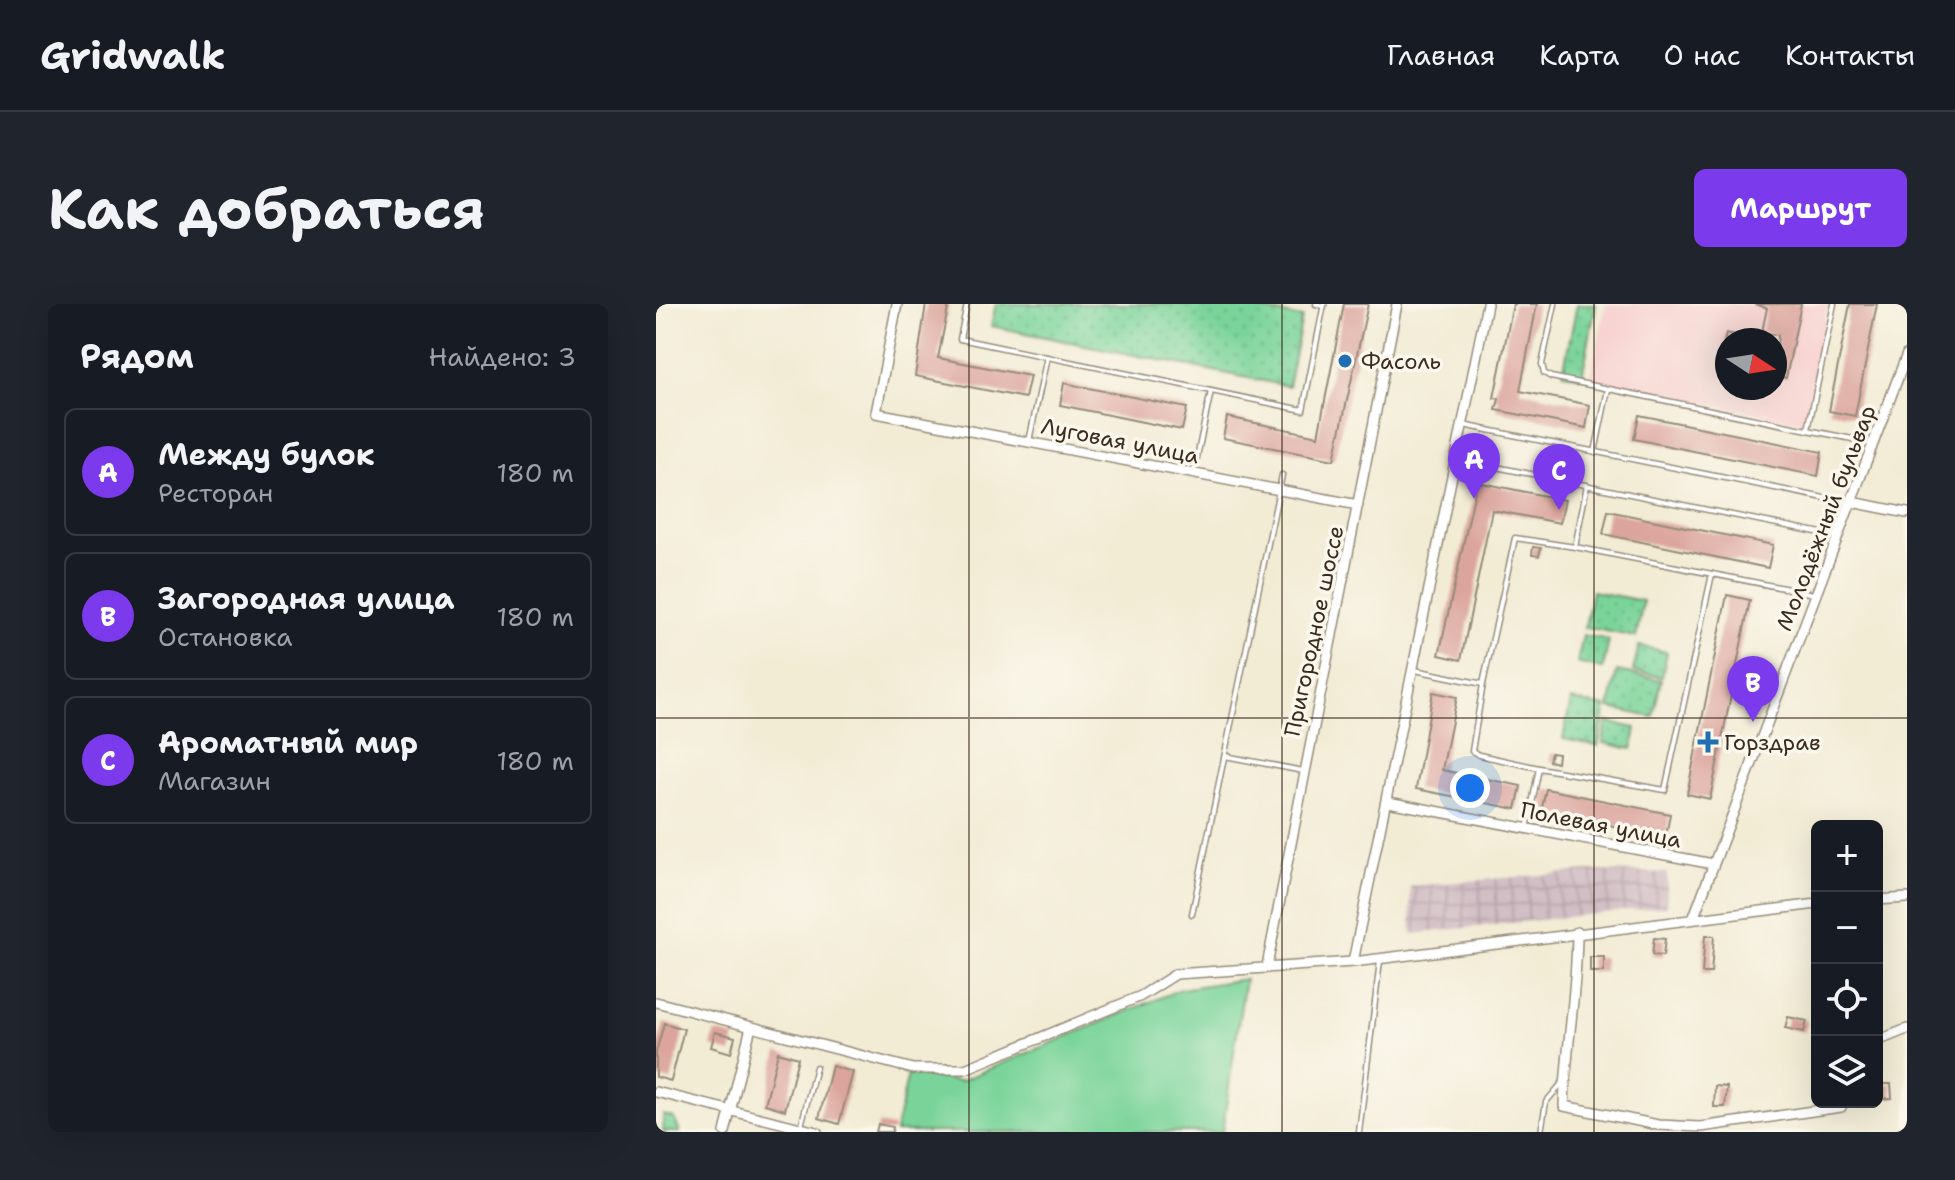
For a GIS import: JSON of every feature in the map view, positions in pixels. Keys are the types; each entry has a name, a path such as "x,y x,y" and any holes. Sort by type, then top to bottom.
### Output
{"street":[{"name":"Луговая улица","path":"897,304 876,413 1358,505"},
{"name":"Пригородное шоссе","path":"1267,966 1397,304"},
{"path":"1353,962 1415,670 1487,304"},
{"name":"Молодёжный бульвар","path":"1693,919 1907,354"},
{"path":"1852,503 1907,513"},
{"name":"Полевая улица","path":"1388,802 1713,864"},
{"path":"1883,900 1907,898"},
{"path":"656,1002 913,1069 965,1069 1141,996 1176,974 1353,962 1811,905"},
{"path":"1577,932 1575,996 1564,1106 1658,1125 1735,1125 1835,1108"},
{"path":"725,1132 751,1027"},
{"path":"1883,1039 1907,1029"},
{"path":"656,1092 817,1132"}],"lane":[{"path":"967,304 960,339 1303,410 1324,305 1316,304"},
{"path":"1555,304 1542,364 1544,373 1874,443"},
{"path":"1808,430 1834,304"},
{"path":"1029,442 1047,357"},
{"path":"1595,452 1608,389"},
{"path":"1194,474 1211,391"},
{"path":"1463,425 1852,503"},
{"path":"1457,459 1839,536"},
{"path":"1192,914 1282,475"},
{"path":"1575,547 1587,485"},
{"path":"1712,574 1665,790 1539,768 1472,751 1483,684 1515,538 1575,547 1816,594"},
{"path":"1415,670 1483,684"},
{"path":"1225,756 1303,771"},
{"path":"1527,829 1539,768"},
{"path":"1359,1132 1380,959"},
{"path":"801,1128 816,1067"},
{"path":"1541,1132 1546,1102 1565,1080"}],"shaded area":[{"path":"1606,304 1828,304 1805,423 1590,380"},
{"path":"1588,871 1667,873 1667,906 1412,934 1410,886"}],"green space":[{"path":"996,304 1234,304 1302,318 1288,386 991,326"},
{"path":"1577,304 1596,304 1582,377 1563,373"},
{"path":"1592,591 1643,601 1636,637 1585,627"},
{"path":"1583,635 1609,640 1603,669 1577,663"},
{"path":"1639,646 1667,652 1662,677 1633,671"},
{"path":"1617,671 1661,680 1653,717 1609,708"},
{"path":"1571,700 1606,707 1598,746 1563,739"},
{"path":"1607,722 1636,728 1632,749 1603,743"},
{"path":"1245,979 1222,1132 895,1132 908,1074 960,1081 1181,989"},
{"path":"664,1115 674,1118 680,1132 663,1132"}],"building":[{"path":"926,304 949,304 938,358 1030,376 1025,398 915,376"},
{"path":"1344,304 1368,304 1334,460 1223,438 1227,417 1318,436"},
{"path":"1513,304 1537,304 1520,391 1590,405 1586,428 1496,410 1499,399 1494,398"},
{"path":"1754,304 1801,304 1787,373 1787,328 1763,328 1767,308"},
{"path":"1850,304 1877,304 1855,416 1829,411"},
{"path":"1064,383 1187,408 1182,430 1060,405"},
{"path":"1639,415 1822,452 1818,476 1634,439"},
{"path":"1477,482 1565,500 1560,523 1492,510 1461,660 1439,655"},
{"path":"1608,511 1773,545 1768,568 1603,534"},
{"path":"1533,547 1541,548 1539,556 1532,555"},
{"path":"1727,595 1750,600 1710,799 1687,794"},
{"path":"1433,692 1457,697 1442,770 1521,786 1516,809 1416,789"},
{"path":"1551,753 1558,754 1557,763 1549,761"},
{"path":"1546,789 1670,814 1666,836 1541,812"},
{"path":"1705,936 1714,936 1711,973 1702,973"},
{"path":"1654,938 1665,939 1663,956 1652,955"},
{"path":"1590,957 1604,957 1604,972 1590,972"},
{"path":"1788,1017 1807,1021 1804,1032 1785,1028"},
{"path":"664,1023 684,1029 671,1081 656,1077 656,1052"},
{"path":"715,1032 735,1037 731,1053 711,1047"},
{"path":"778,1052 798,1058 785,1110 765,1104"},
{"path":"832,1066 853,1072 839,1124 819,1118"},
{"path":"1883,1084 1891,1084 1892,1098 1883,1099"},
{"path":"1715,1086 1727,1087 1725,1107 1714,1107"},
{"path":"878,1124 893,1127 892,1132 876,1132"}],"place":[{"name":"Фасоль","path":"1345,361"},
{"name":"Между булок","path":"1474,499"},
{"name":"Ароматный мир","path":"1559,510"},
{"name":"Загородная улица","path":"1753,722"},
{"name":"Горздрав","path":"1708,742"}]}
